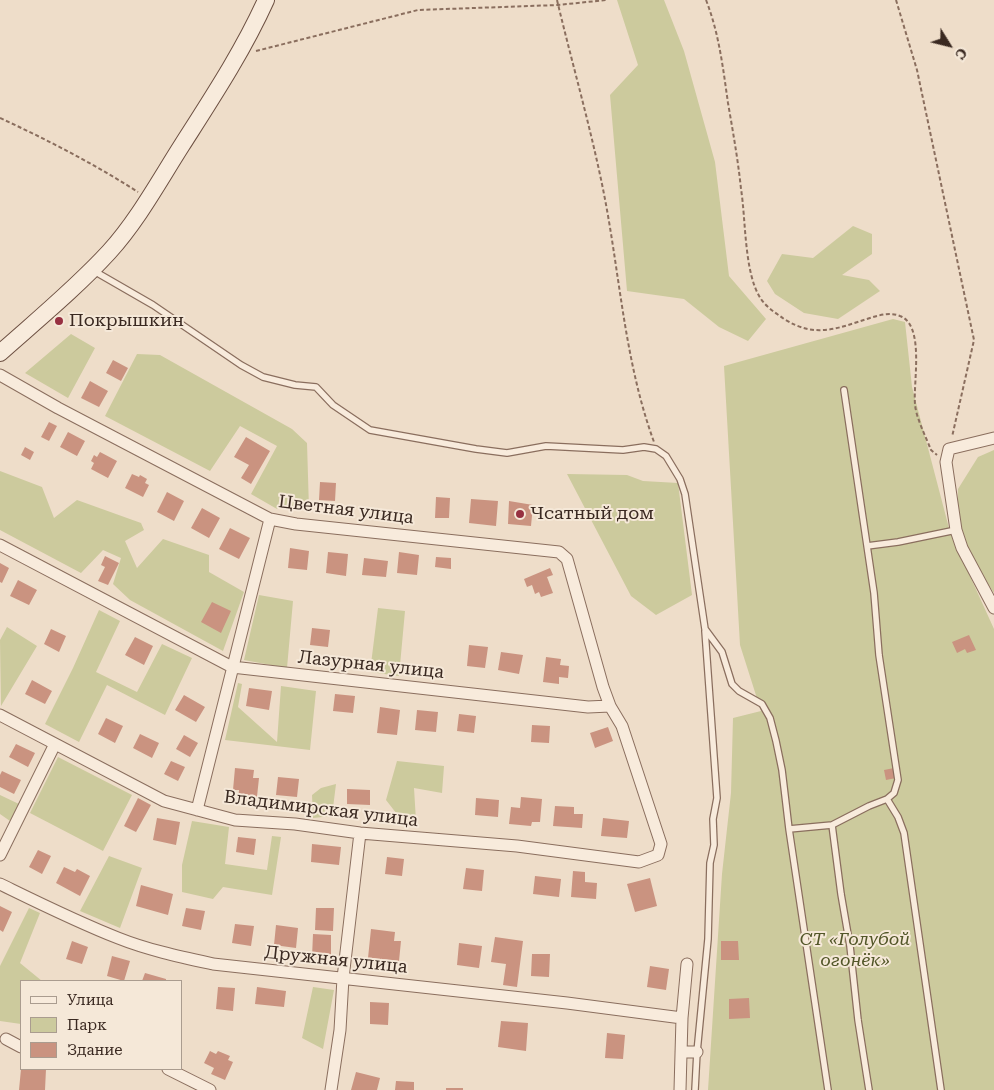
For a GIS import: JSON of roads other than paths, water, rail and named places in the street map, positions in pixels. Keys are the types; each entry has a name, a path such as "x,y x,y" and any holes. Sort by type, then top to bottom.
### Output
{"street":[{"path":"0,353 92,270 133,223 237,56 266,0"},
{"name":"Цветная улица","path":"0,375 58,408 270,519 296,524 559,552 567,559 610,706"},
{"path":"994,438 949,450 946,462 956,530 962,548 994,608"},
{"path":"197,810 270,519"},
{"name":"Лазурная улица","path":"0,545 232,667 588,707 610,706"},
{"name":"Владимирская улица","path":"0,715 164,801 235,820 295,824 360,833 517,846 639,862 658,855 661,844 622,726 610,706"},
{"path":"0,855 54,744"},
{"path":"331,1090 340,1030 343,978 360,833"},
{"name":"Дружная улица","path":"0,884 55,911 119,938 174,956 213,964 568,1003 682,1018"},
{"path":"680,1090 686,964"},
{"path":"6,1039 20,1046"},
{"path":"681,1052 696,1052"},
{"path":"170,1070 210,1090"}],"lane":[{"path":"92,270 154,305 240,364 263,377 316,387 333,405 370,430 476,449 507,452 546,446 623,450 644,447 656,448 666,456 680,479 685,494 705,629 717,798 713,819 714,844 710,862 708,939 696,1052 695,1090"},
{"path":"789,829 832,825 887,799 894,793 898,780 879,655 874,593 844,390"},
{"path":"867,546 898,542 956,530"},
{"path":"705,629 722,652 732,684 739,692 762,704 770,718 782,770 828,1090"},
{"path":"887,799 898,817 904,834 941,1090"},
{"path":"832,825 840,894 850,946 858,1020 869,1090"}],"place":[{"name":"Покрышкин","path":"59,321"},
{"name":"Чсатный дом","path":"520,514"}],"park label":[{"name":"СТ «Голубой огонёк»","path":"855,950"}]}
